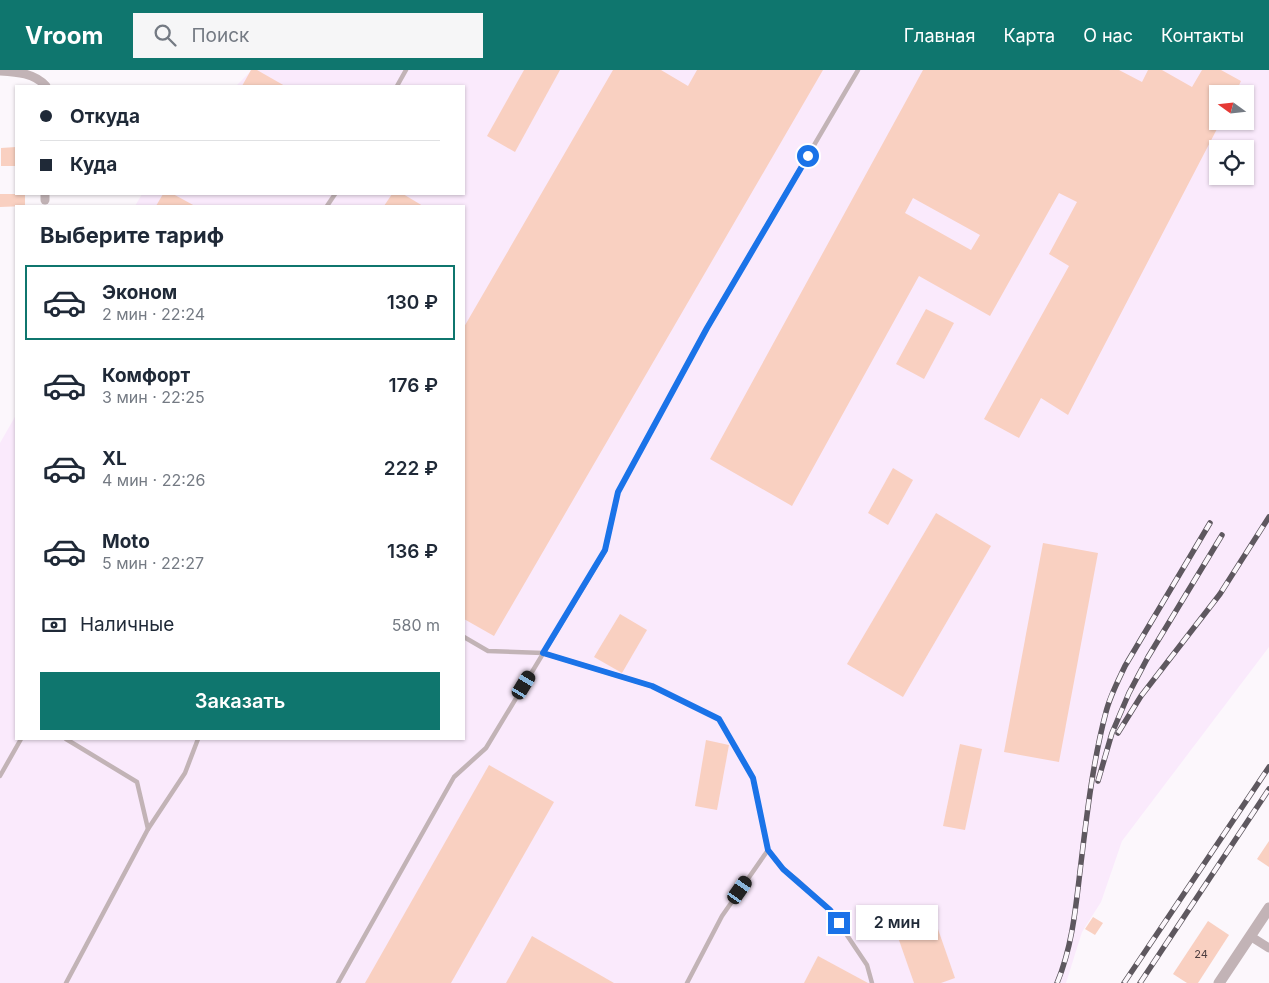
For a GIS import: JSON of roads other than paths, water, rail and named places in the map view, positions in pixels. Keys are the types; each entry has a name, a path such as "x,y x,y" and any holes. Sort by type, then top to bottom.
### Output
{"street":[{"path":"0,71 22,73 39,79 45,85"},
{"path":"1219,983 1269,908"},
{"path":"1250,936 1269,948"}],"lane":[{"path":"398,85 406,70"},
{"path":"338,983 454,777 486,748 605,550 618,492 707,328 858,70"},
{"path":"465,638 488,652 543,653 652,686 719,719 753,778 768,850 783,869 830,910 867,965 872,983"},
{"path":"0,776 20,740"},
{"path":"68,740 137,782 148,829"},
{"path":"66,983 148,829 185,773 198,740"},
{"path":"687,983 722,916 768,850"}],"railway":[{"path":"1118,733 1141,696 1220,594 1269,517"},
{"path":"1057,983 1067,954 1073,924 1097,749 1108,706 1125,666 1210,523"},
{"path":"1098,781 1112,733 1129,693 1148,657 1222,535"},
{"path":"1124,983 1269,767"},
{"path":"1140,983 1269,789"}]}
